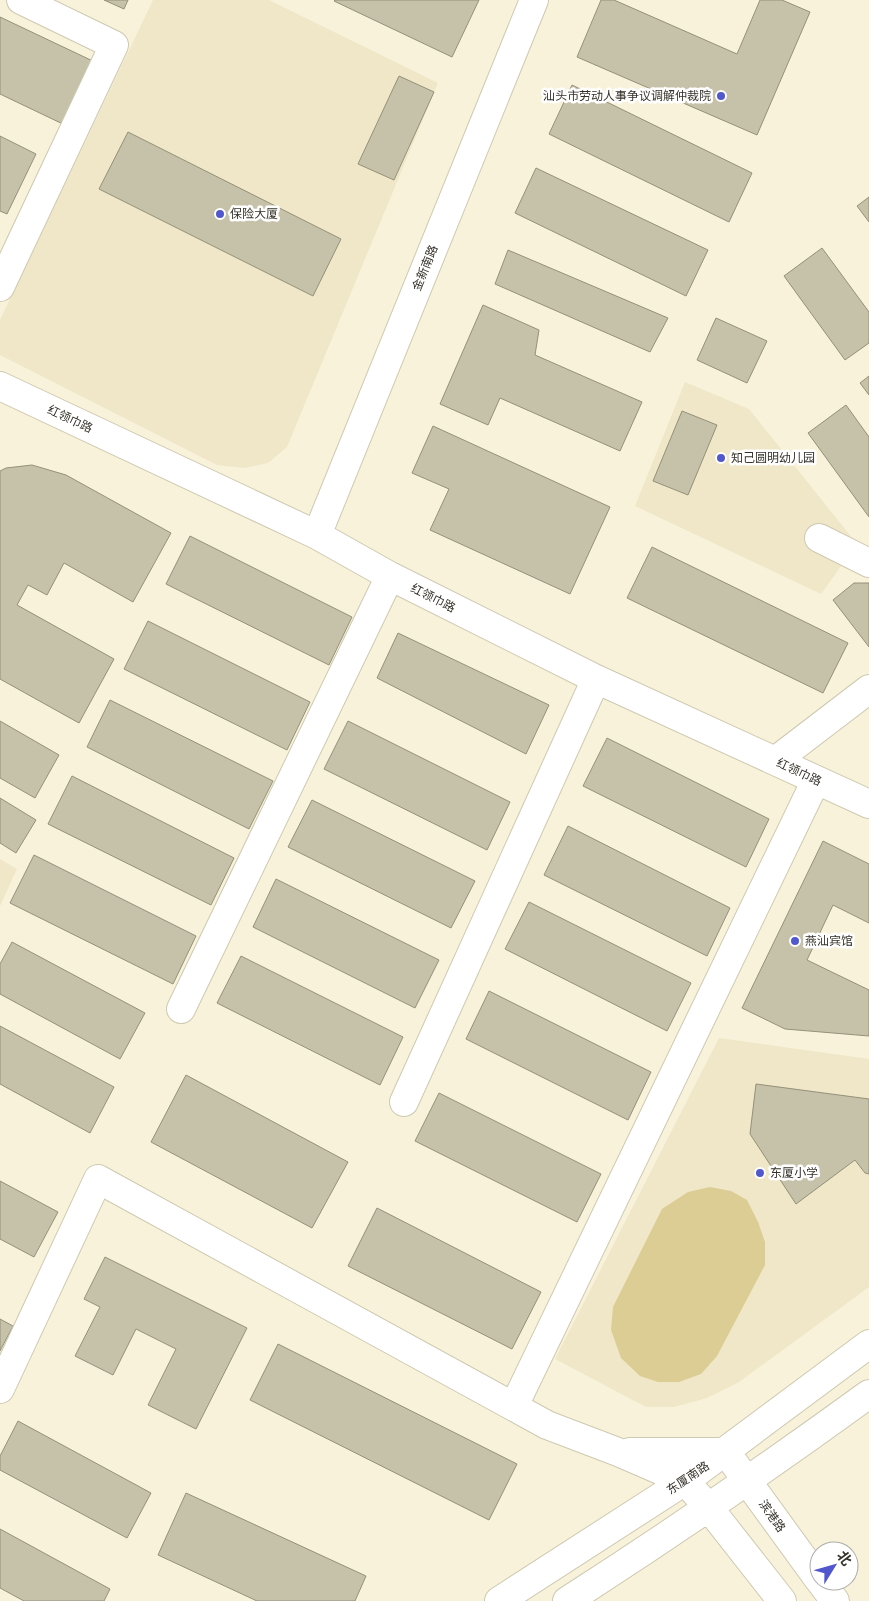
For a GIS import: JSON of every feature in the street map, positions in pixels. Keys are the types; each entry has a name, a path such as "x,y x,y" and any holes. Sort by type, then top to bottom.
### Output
{"street":[{"path":"0,287 114,45 21,0"},
{"name":"金新南路","path":"317,535 534,0"},
{"name":"红领巾路","path":"0,386 317,535 390,576 596,679 869,804"},
{"path":"819,538 869,562"},
{"path":"181,1009 390,576"},
{"path":"404,1102 596,679"},
{"path":"775,761 869,689"},
{"path":"514,1406 816,780"},
{"path":"0,1389 98,1179 546,1424 685,1481 709,1508 782,1601"},
{"name":"东厦南路","path":"499,1601 685,1481 869,1344"},
{"path":"567,1601 781,1459 869,1394"},
{"path":"618,1452 726,1452"},
{"name":"滨港路","path":"726,1452 809,1566"},
{"name":"滨港路","path":"827,1591 835,1601"}],"shaded area":[{"path":"153,0 269,0 438,83 287,447 268,463 244,468 217,465 0,355 0,320"},
{"name":"知己圆明幼儿园","path":"685,382 749,409 857,544 821,594 635,506"},
{"path":"0,859 17,869 0,906"},
{"name":"东厦小学","path":"719,1038 869,1059 869,1287 739,1382 707,1398 674,1407 646,1407 555,1359"},
{"path":"710,1187 731,1191 747,1200 765,1242 765,1265 717,1356 701,1374 679,1382 658,1382 640,1376 621,1358 611,1330 613,1307 662,1209 688,1192"}],"building":[{"path":"104,0 128,0 124,9"},
{"path":"335,0 479,0 452,57"},
{"name":"汕头市劳动人事争议调解仲裁院","path":"601,0 614,0 737,54 760,0 782,0 810,12 757,135 577,57"},
{"path":"0,17 97,63 67,126 0,94"},
{"path":"399,76 434,92 394,180 358,164"},
{"path":"572,85 752,173 729,222 549,134"},
{"name":"保险大厦","path":"128,132 341,239 313,296 99,189"},
{"path":"0,136 36,154 7,214 0,211"},
{"path":"536,168 708,250 686,296 515,213"},
{"path":"869,197 869,222 857,206"},
{"path":"822,248 869,312 869,343 845,360 784,276"},
{"path":"508,250 668,318 650,352 495,284"},
{"path":"483,305 539,330 535,355 642,402 620,451 500,398 488,425 440,404"},
{"path":"716,318 767,341 747,383 697,360"},
{"path":"869,376 869,395 860,383"},
{"path":"846,405 869,437 869,517 808,433"},
{"path":"682,411 717,425 688,495 653,481"},
{"path":"433,426 610,507 570,594 430,530 449,489 412,473"},
{"path":"32,465 66,475 171,533 133,602 64,563 47,595 28,585 17,605 114,659 79,723 0,679 0,471 6,468"},
{"path":"190,536 352,617 329,665 166,584"},
{"path":"652,547 848,643 823,693 627,598"},
{"path":"854,583 869,583 869,647 833,600"},
{"path":"148,621 310,702 287,750 124,669"},
{"path":"398,633 549,705 526,754 377,678"},
{"path":"110,700 273,781 249,829 87,747"},
{"path":"0,721 59,755 35,798 0,778"},
{"path":"348,721 510,802 487,850 324,769"},
{"path":"607,738 769,819 746,867 583,786"},
{"path":"72,776 234,858 211,905 48,824"},
{"path":"0,798 36,820 16,853 0,843"},
{"path":"312,800 475,881 451,928 288,847"},
{"path":"568,826 730,908 707,956 544,875"},
{"name":"燕汕宾馆","path":"823,841 869,864 869,923 833,905 807,960 869,990 869,1036 785,1029 742,1008"},
{"path":"34,855 196,936 173,984 10,903"},
{"path":"276,879 439,960 415,1008 253,927"},
{"path":"529,902 691,983 667,1031 505,949"},
{"path":"12,942 145,1013 120,1059 0,994 0,964"},
{"path":"241,956 403,1037 380,1085 217,1003"},
{"path":"489,991 651,1072 628,1120 466,1039"},
{"path":"0,1026 114,1087 90,1133 0,1084"},
{"path":"186,1075 348,1162 312,1228 151,1142"},
{"path":"756,1084 869,1099 869,1174 865,1173 855,1160 796,1204 750,1134"},
{"path":"439,1093 601,1174 577,1222 415,1141"},
{"path":"0,1181 58,1212 34,1257 0,1239"},
{"path":"377,1208 541,1292 512,1349 348,1266"},
{"path":"105,1257 247,1328 196,1429 148,1405 176,1349 136,1329 113,1375 75,1356 100,1307 84,1299"},
{"path":"0,1319 13,1326 0,1351"},
{"path":"278,1344 517,1464 489,1520 250,1400"},
{"path":"18,1421 151,1493 127,1538 0,1470 0,1456"},
{"path":"186,1493 366,1576 355,1601 257,1601 158,1555"},
{"path":"0,1529 110,1589 104,1601 24,1601 0,1588"}],"place":[{"name":"汕头市劳动人事争议调解仲裁院","path":"721,96"},
{"name":"保险大厦","path":"220,214"},
{"name":"知己圆明幼儿园","path":"721,458"},
{"name":"燕汕宾馆","path":"795,941"},
{"name":"东厦小学","path":"760,1173"}]}
